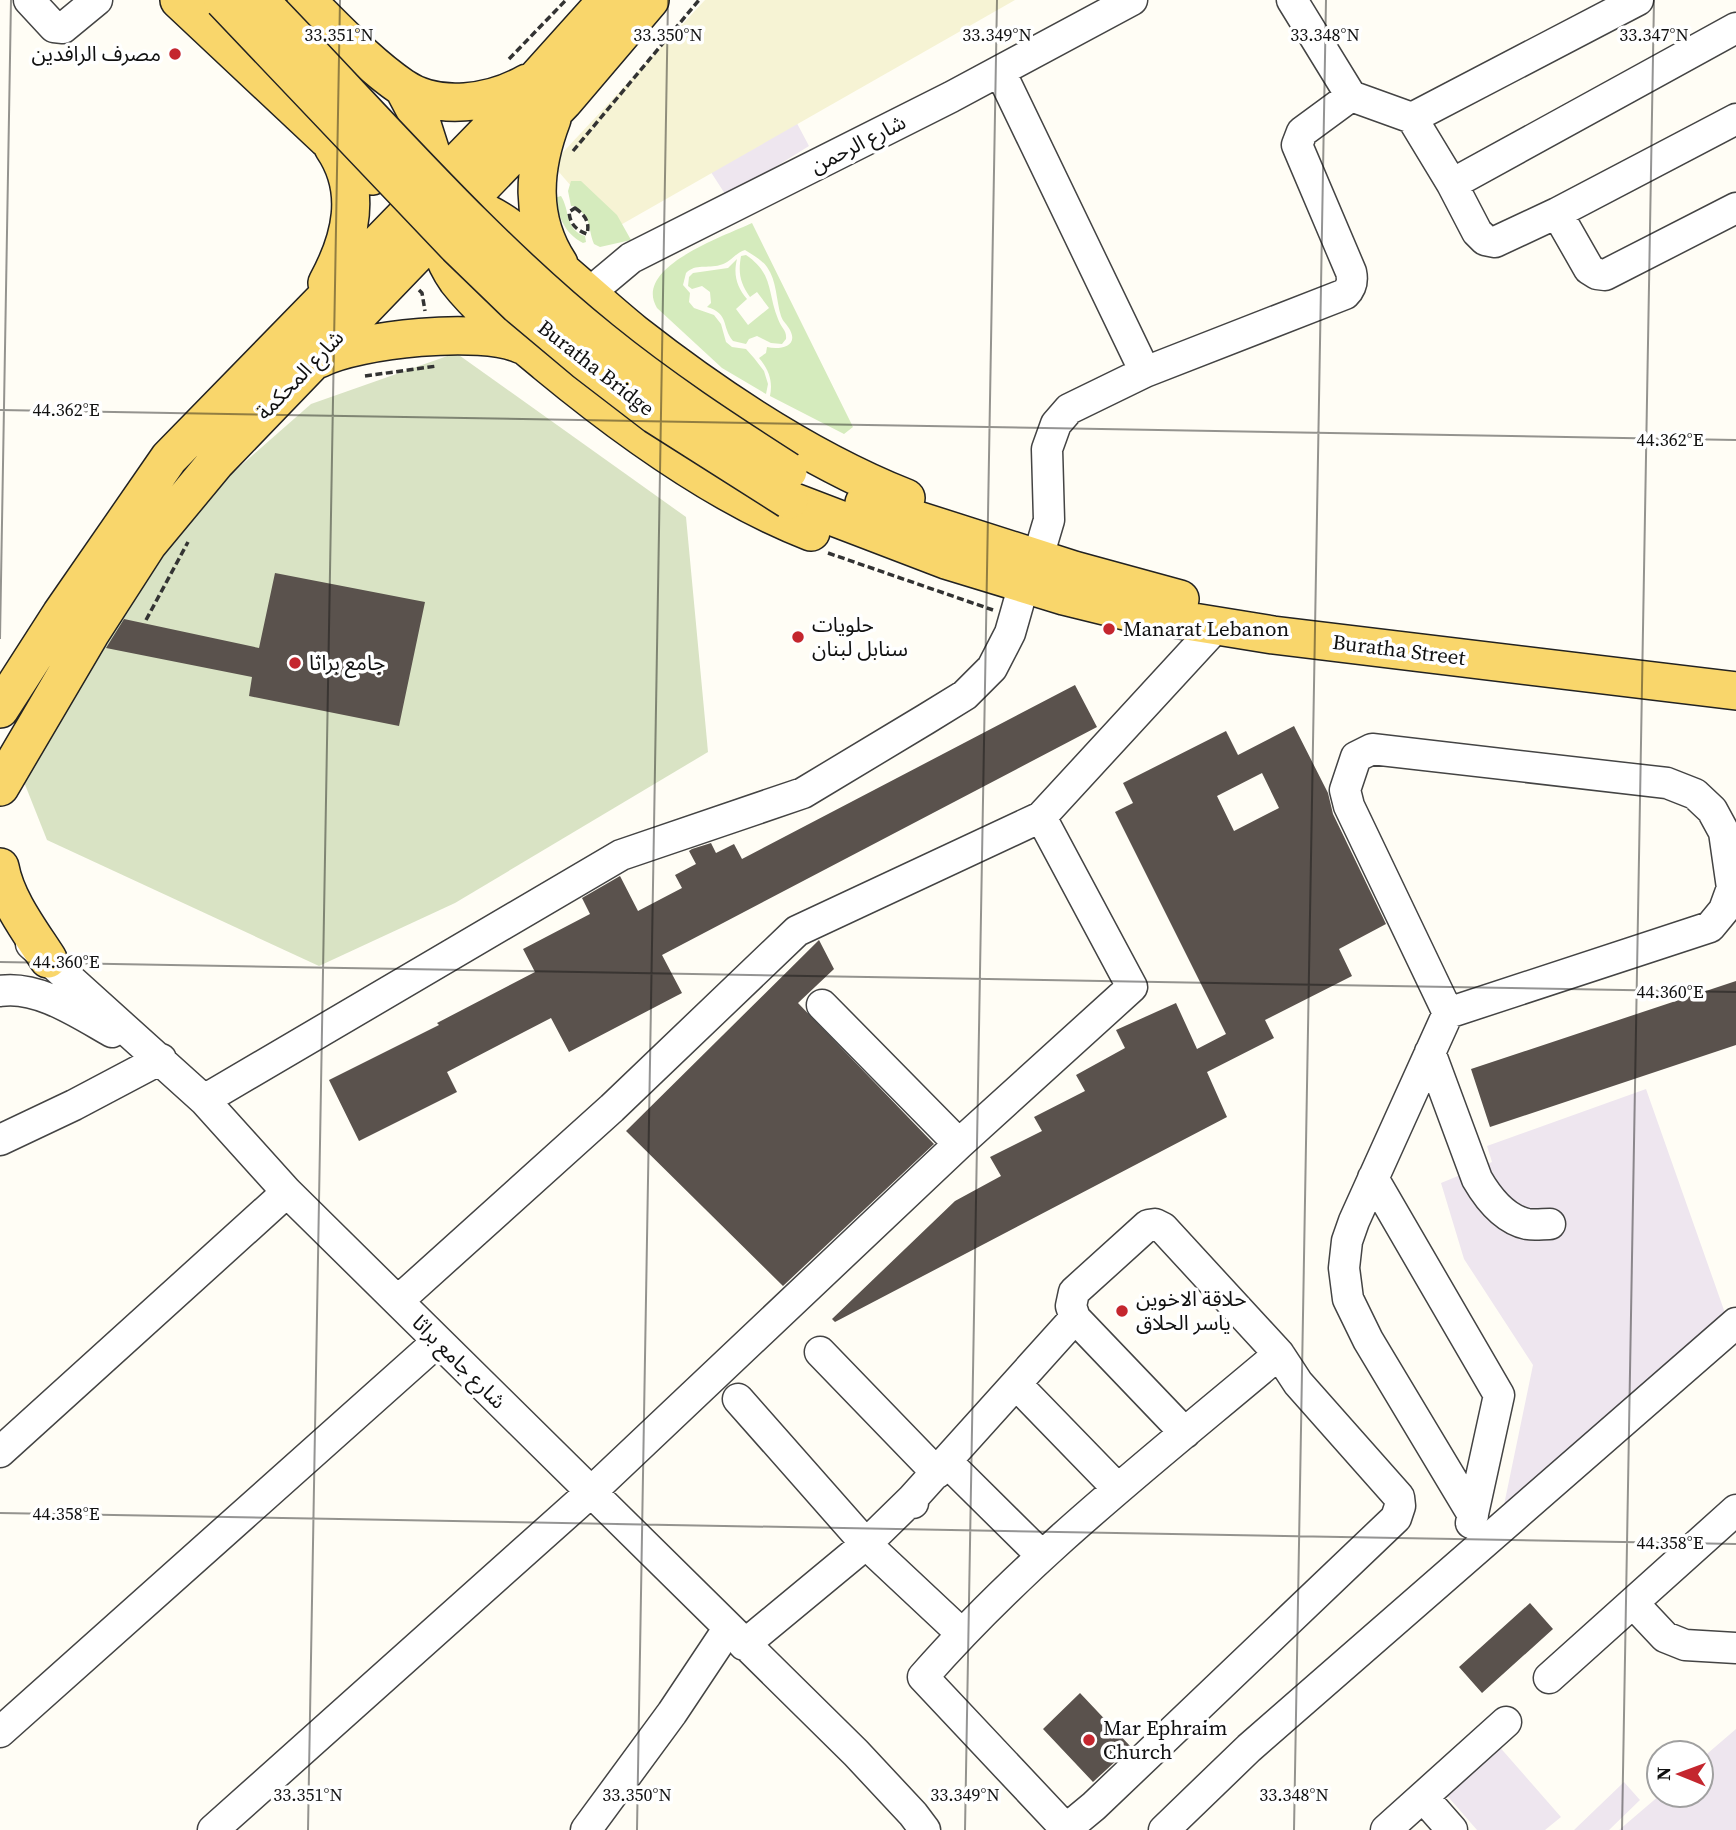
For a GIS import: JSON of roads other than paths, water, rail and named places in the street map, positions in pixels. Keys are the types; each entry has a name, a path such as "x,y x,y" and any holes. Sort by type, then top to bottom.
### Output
{"main road":[{"path":"179,0 372,176"},
{"name":"Buratha Bridge","path":"223,0 457,246 518,305 655,415 796,491 946,560 1069,583"},
{"name":"Buratha Bridge","path":"258,0 466,217 544,291 600,340 796,491"},
{"path":"306,0 356,49 404,89 459,184 496,218 682,369 818,458 939,512 1041,547 1128,599"},
{"name":"شارع المحكمة","path":"552,88 607,0"},
{"name":"شارع المحكمة","path":"0,788 90,634 148,544 216,462 312,363 419,243 459,184 552,88 650,0"},
{"path":"356,49 371,71 373,84 369,100"},
{"path":"404,89 431,98 459,102 552,88 552,119 544,141 536,185 541,229 549,249 577,284"},
{"path":"312,309 332,275 343,247 352,204 349,180 340,158 316,125"},
{"path":"419,243 529,349 583,394 664,451 747,503 801,528 1017,607 1128,599"},
{"name":"شارع المحكمة","path":"4,698 169,458 312,309 419,243"},
{"path":"529,349 504,312 502,293 510,277 526,270 545,271 563,276 577,284"},
{"path":"312,363 355,347 460,335 499,337 529,349"},
{"name":"Buratha Street","path":"1069,583 1216,627 1736,691"},
{"name":"Buratha Street","path":"1128,599 1217,609 1309,625 1736,672"},
{"path":"0,867 2,877 22,918 48,959"}],"street":[{"path":"29,0 54,27 63,28 97,0"},
{"name":"شارع الرحمن","path":"577,284 1000,71 1132,0"},
{"path":"1292,0 1351,96 1412,118 1477,232 1485,240 1495,242 1557,213 1736,119"},
{"path":"1412,118 1638,0"},
{"path":"1452,184 1736,28"},
{"path":"1000,71 1145,372"},
{"path":"1041,547 1048,520 1047,449 1056,424 1069,409 1145,372 1332,299 1350,289 1351,272 1297,141 1302,132 1351,96"},
{"path":"1557,213 1589,269 1605,275 1736,208"},
{"path":"204,1100 621,855 814,787 965,695 992,668 1010,633 1017,607"},
{"path":"399,1300 612,1108 797,931 1041,817 1216,627"},
{"path":"1448,1013 1349,806 1345,790 1356,757 1372,749 1667,783 1695,794 1712,810 1724,832 1732,888 1724,910 1710,927 1448,1013 1373,1178 1348,1241 1344,1268 1348,1299 1368,1340 1472,1515"},
{"path":"219,1827 592,1492 959,1144 1132,987 1041,817"},
{"name":"شارع جامع براثا","path":"0,916 204,1100 288,1192 399,1300 437,1342 592,1492 925,1824"},
{"path":"0,991 37,994 85,1016 161,1059"},
{"path":"822,1005 959,1144"},
{"path":"1430,1052 1477,1179 1486,1195 1504,1212 1527,1224 1550,1224"},
{"path":"0,1140 161,1059"},
{"path":"1373,1178 1499,1395 1461,1561"},
{"path":"0,1452 288,1192"},
{"path":"1185,1433 1075,1318 1071,1306 1074,1292 1148,1225 1155,1224 1163,1228 1279,1354 1298,1382 1399,1497 1400,1506 1396,1518 1104,1797 1065,1829 923,1677 961,1633 1041,1555 1279,1354"},
{"path":"586,1830 672,1713 736,1637 866,1544 912,1501 1075,1318"},
{"path":"1164,1830 1249,1748 1736,1323"},
{"path":"0,1732 437,1342"},
{"path":"820,1352 942,1467 1041,1555"},
{"path":"1016,1384 1118,1489"},
{"path":"738,1399 866,1544 961,1633"},
{"path":"1549,1678 1736,1510"},
{"path":"1633,1603 1665,1637 1685,1645 1736,1648"},
{"path":"1386,1830 1506,1722"},
{"path":"1423,1797 1452,1830"}],"place":[{"name":"مصرف الرافدين","path":"175,54"},
{"name":"Manarat Lebanon","path":"1109,629"},
{"name":"حلويات سنابل لبنان","path":"798,637"},
{"name":"جامع براثا","path":"295,663"},
{"name":"حلاقة الاخوين ياسر الحلاق","path":"1122,1311"},
{"name":"Mar Ephraim Church","path":"1089,1740"}]}
